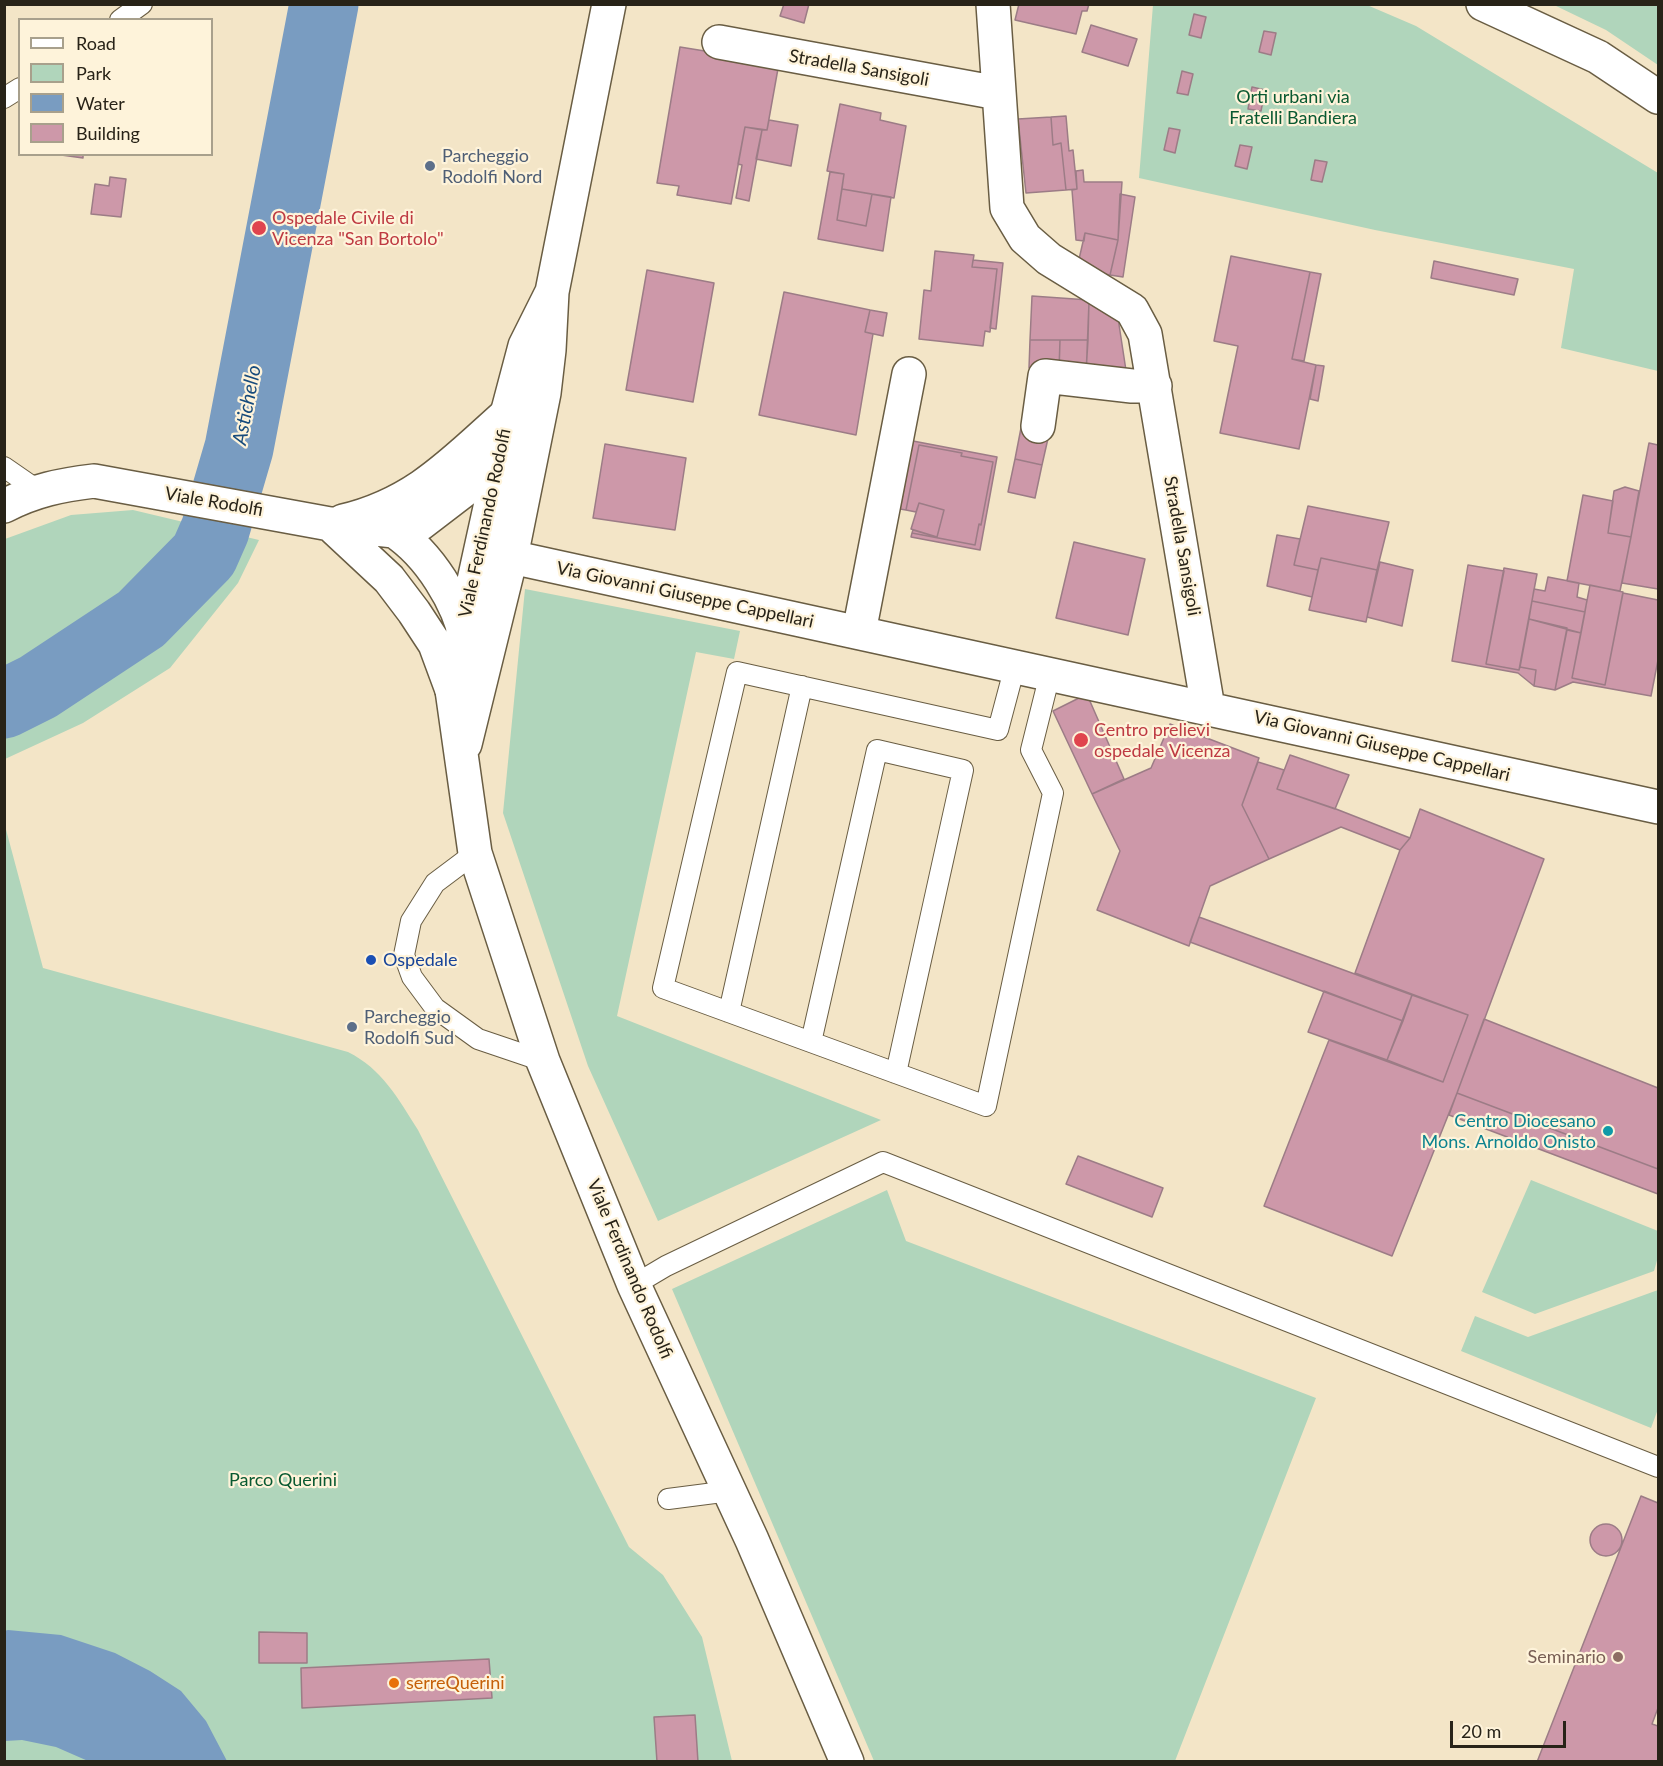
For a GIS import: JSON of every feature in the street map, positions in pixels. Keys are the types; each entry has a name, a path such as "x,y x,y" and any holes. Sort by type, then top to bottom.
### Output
{"street":[{"name":"Viale Ferdinando Rodolfi","path":"609,4 552,292 544,393 511,557 464,694 460,761 475,853 543,1061 634,1285 730,1491 847,1761"},
{"name":"Stradella Sansigoli","path":"993,4 1007,208 1025,238 1049,259 1132,310 1145,334 1208,708"},
{"path":"1483,4 1598,57 1659,97"},
{"name":"Stradella Sansigoli","path":"719,42 998,93"},
{"name":"Viale Ferdinando Rodolfi","path":"464,626 500,462 507,414 525,346 552,292"},
{"path":"859,632 909,374"},
{"path":"1038,426 1045,376 1132,386 1155,386"},
{"path":"394,531 420,524 514,450 523,411 532,398 544,393"},
{"path":"330,524 362,516 414,493 444,472 507,414"},
{"name":"Viale Rodolfi","path":"4,506 45,489 94,481 330,524 394,531"},
{"path":"330,524 389,579 414,612 464,694"},
{"path":"394,531 407,540 445,587 464,626 464,694"},
{"name":"Via Giovanni Giuseppe Cappellari","path":"511,557 1659,807"}],"lane":[{"path":"123,18 142,4"},
{"path":"4,98 18,89"},
{"path":"4,467 30,485 45,489"},
{"path":"1015,666 998,730 737,672 663,988 986,1106 1053,793 1031,750 1050,674"},
{"path":"729,1012 802,686"},
{"path":"811,1042 878,750 963,770 896,1073"},
{"path":"475,853 435,883 411,921 404,955 412,977 435,1008 478,1039 543,1061"},
{"path":"634,1285 666,1266 883,1162 1659,1467"},
{"path":"668,1499 730,1491"}],"green space":[{"name":"Orti urbani via Fratelli Bandiera","path":"1153,5 1367,5 1416,26 1658,173 1658,371 1561,348 1574,269 1375,230 1139,178"},
{"path":"1554,5 1658,5 1658,65 1606,30"},
{"path":"133,510 259,540 238,583 170,668 83,723 5,759 5,539 71,515"},
{"path":"525,589 740,631 734,659 696,652 617,1016 881,1120 658,1221 588,1066 503,813"},
{"name":"Parco Querini","path":"4,822 43,968 348,1052 370,1067 388,1085 418,1130 629,1547 663,1575 702,1637 732,1761 5,1761"},
{"path":"1531,1180 1658,1231 1658,1257 1654,1271 1535,1314 1482,1292"},
{"path":"887,1190 906,1241 1316,1398 1175,1761 874,1761 672,1289"},
{"path":"1658,1290 1658,1409 1651,1428 1461,1351 1475,1316 1528,1337"}],"water":[{"path":"4,1631 61,1635 115,1653 150,1671 181,1691 206,1721 227,1761 88,1761 56,1747 22,1740 5,1741"}],"building":[{"path":"784,4 809,4 804,23 780,16"},
{"path":"1019,4 1089,4 1087,11 1082,11 1076,34 1015,20"},
{"path":"1194,14 1206,17 1201,38 1189,35"},
{"path":"1091,25 1137,39 1128,66 1082,52"},
{"path":"1264,31 1276,33 1271,55 1259,52"},
{"path":"680,47 779,63 767,130 745,127 731,204 677,195 679,186 657,183"},
{"path":"1182,71 1193,74 1188,95 1177,93"},
{"path":"1252,87 1265,90 1261,111 1248,109"},
{"path":"840,104 881,113 880,120 906,126 894,198 842,189 844,174 827,171"},
{"path":"1066,116 1069,151 1073,150 1077,189 1066,190 1061,143 1053,145 1051,117"},
{"path":"1051,117 1053,145 1061,143 1066,190 1026,193 1018,119"},
{"path":"769,120 798,125 791,166 756,159 762,130 767,130"},
{"path":"745,127 762,130 749,201 736,198 742,165 738,164"},
{"path":"1169,128 1180,130 1175,153 1164,150"},
{"path":"1240,145 1252,147 1247,169 1235,166"},
{"path":"1315,160 1327,162 1322,182 1311,180"},
{"path":"1083,170 1084,182 1122,182 1118,240 1085,233 1084,241 1076,240 1072,190 1077,189 1076,171"},
{"path":"830,172 844,174 837,220 866,226 872,194 891,197 883,251 818,239"},
{"path":"110,177 126,179 121,217 91,214 95,184 109,186"},
{"path":"842,189 872,194 866,226 837,220"},
{"path":"1120,194 1135,197 1123,277 1110,275 1118,240"},
{"path":"1085,233 1118,240 1110,275 1077,268"},
{"path":"935,251 974,255 972,267 997,269 990,332 985,331 983,346 919,339 924,290 931,291"},
{"path":"1231,256 1310,272 1292,359 1316,365 1299,449 1220,433 1238,346 1214,341"},
{"path":"973,260 1003,263 996,329 990,328 997,269 972,267"},
{"path":"1434,261 1518,279 1514,295 1431,278"},
{"path":"647,270 714,283 693,402 626,390"},
{"path":"1310,272 1321,274 1304,361 1292,359"},
{"path":"784,292 870,310 865,332 873,334 856,435 759,415"},
{"path":"1032,296 1089,300 1088,340 1030,340"},
{"path":"1089,302 1118,318 1127,377 1086,377"},
{"path":"870,310 887,313 883,336 865,332"},
{"path":"1030,340 1060,340 1059,369 1029,368"},
{"path":"1060,340 1088,340 1086,373 1059,372"},
{"path":"1316,365 1324,366 1318,401 1310,399"},
{"path":"1021,428 1049,434 1042,465 1015,459"},
{"path":"913,441 997,457 980,550 911,537 912,533 975,545 993,462 961,456 962,453 919,445 906,510 900,509"},
{"path":"1649,443 1658,445 1658,589 1622,583"},
{"path":"605,444 686,458 675,530 593,518"},
{"path":"919,445 962,453 961,456 993,462 975,545 912,533 913,530 937,537 944,510 919,503 916,512 906,510"},
{"path":"1015,459 1042,465 1035,498 1008,492"},
{"path":"1625,487 1639,491 1631,537 1608,533 1614,491"},
{"path":"1583,495 1613,501 1608,533 1631,537 1620,591 1567,581"},
{"path":"919,503 944,510 937,537 911,529"},
{"path":"1308,506 1389,522 1377,570 1321,558 1318,570 1294,565"},
{"path":"1277,535 1300,539 1294,565 1318,570 1312,597 1267,586"},
{"path":"1074,542 1145,559 1128,635 1056,618"},
{"path":"1321,558 1377,570 1366,622 1309,610"},
{"path":"1380,562 1413,570 1402,626 1367,617"},
{"path":"1468,565 1504,571 1486,664 1519,670 1520,667 1536,670 1534,686 1518,673 1452,661"},
{"path":"1504,568 1537,574 1519,670 1486,664"},
{"path":"1548,577 1579,583 1577,597 1587,600 1585,612 1532,601 1534,589 1545,591"},
{"path":"1590,585 1623,592 1605,685 1572,678"},
{"path":"1623,593 1658,600 1658,660 1651,696 1573,682 1555,690 1567,630 1581,633 1572,678 1605,685"},
{"path":"1532,601 1585,612 1581,633 1529,619"},
{"path":"1529,619 1567,628 1555,690 1534,686 1536,670 1520,667"},
{"path":"1081,697 1089,699 1124,779 1092,794 1053,711"},
{"path":"1170,724 1259,758 1242,805 1269,859 1210,886 1189,946 1097,910 1120,851 1092,794 1151,768"},
{"path":"1290,755 1349,775 1335,809 1277,789"},
{"path":"1258,762 1284,770 1277,789 1410,838 1400,850 1341,827 1269,859 1242,805"},
{"path":"1420,809 1544,859 1457,1093 1392,1256 1264,1206 1329,1040 1443,1082 1468,1015 1355,973 1400,850 1410,838"},
{"path":"1199,917 1412,995 1403,1021 1190,942"},
{"path":"1324,991 1403,1021 1387,1060 1308,1032"},
{"path":"1412,995 1468,1015 1443,1082 1387,1060"},
{"name":"Centro Diocesano Mons. Arnoldo Onisto","path":"1484,1019 1658,1088 1658,1169 1457,1093"},
{"path":"1457,1093 1658,1169 1658,1194 1449,1115"},
{"path":"1078,1156 1163,1188 1152,1217 1066,1184"},
{"name":"Seminario","path":"1641,1496 1658,1503 1658,1708 1652,1724 1658,1726 1658,1762 1537,1762"},
{"path":"1606,1524 1617,1529 1622,1540 1617,1551 1606,1556 1595,1551 1590,1540 1595,1529"},
{"path":"259,1632 307,1633 307,1663 259,1663"},
{"path":"489,1659 492,1698 302,1708 301,1668"},
{"path":"695,1715 698,1762 657,1762 654,1717"}],"waterway":[{"name":"Astichello","path":"4,704 38,687 141,619 204,555 215,530 239,448 324,4"}],"place":[{"name":"Parcheggio Rodolfi Nord","path":"430,166"},
{"name":"Ospedale Civile di Vicenza \"San Bortolo\"","path":"259,228"},
{"name":"Centro prelievi ospedale Vicenza","path":"1081,740"},
{"name":"Ospedale","path":"371,960"},
{"name":"Parcheggio Rodolfi Sud","path":"352,1027"},
{"name":"Centro Diocesano Mons. Arnoldo Onisto","path":"1608,1131"},
{"name":"Seminario","path":"1618,1657"},
{"name":"serreQuerini","path":"394,1683"}]}
